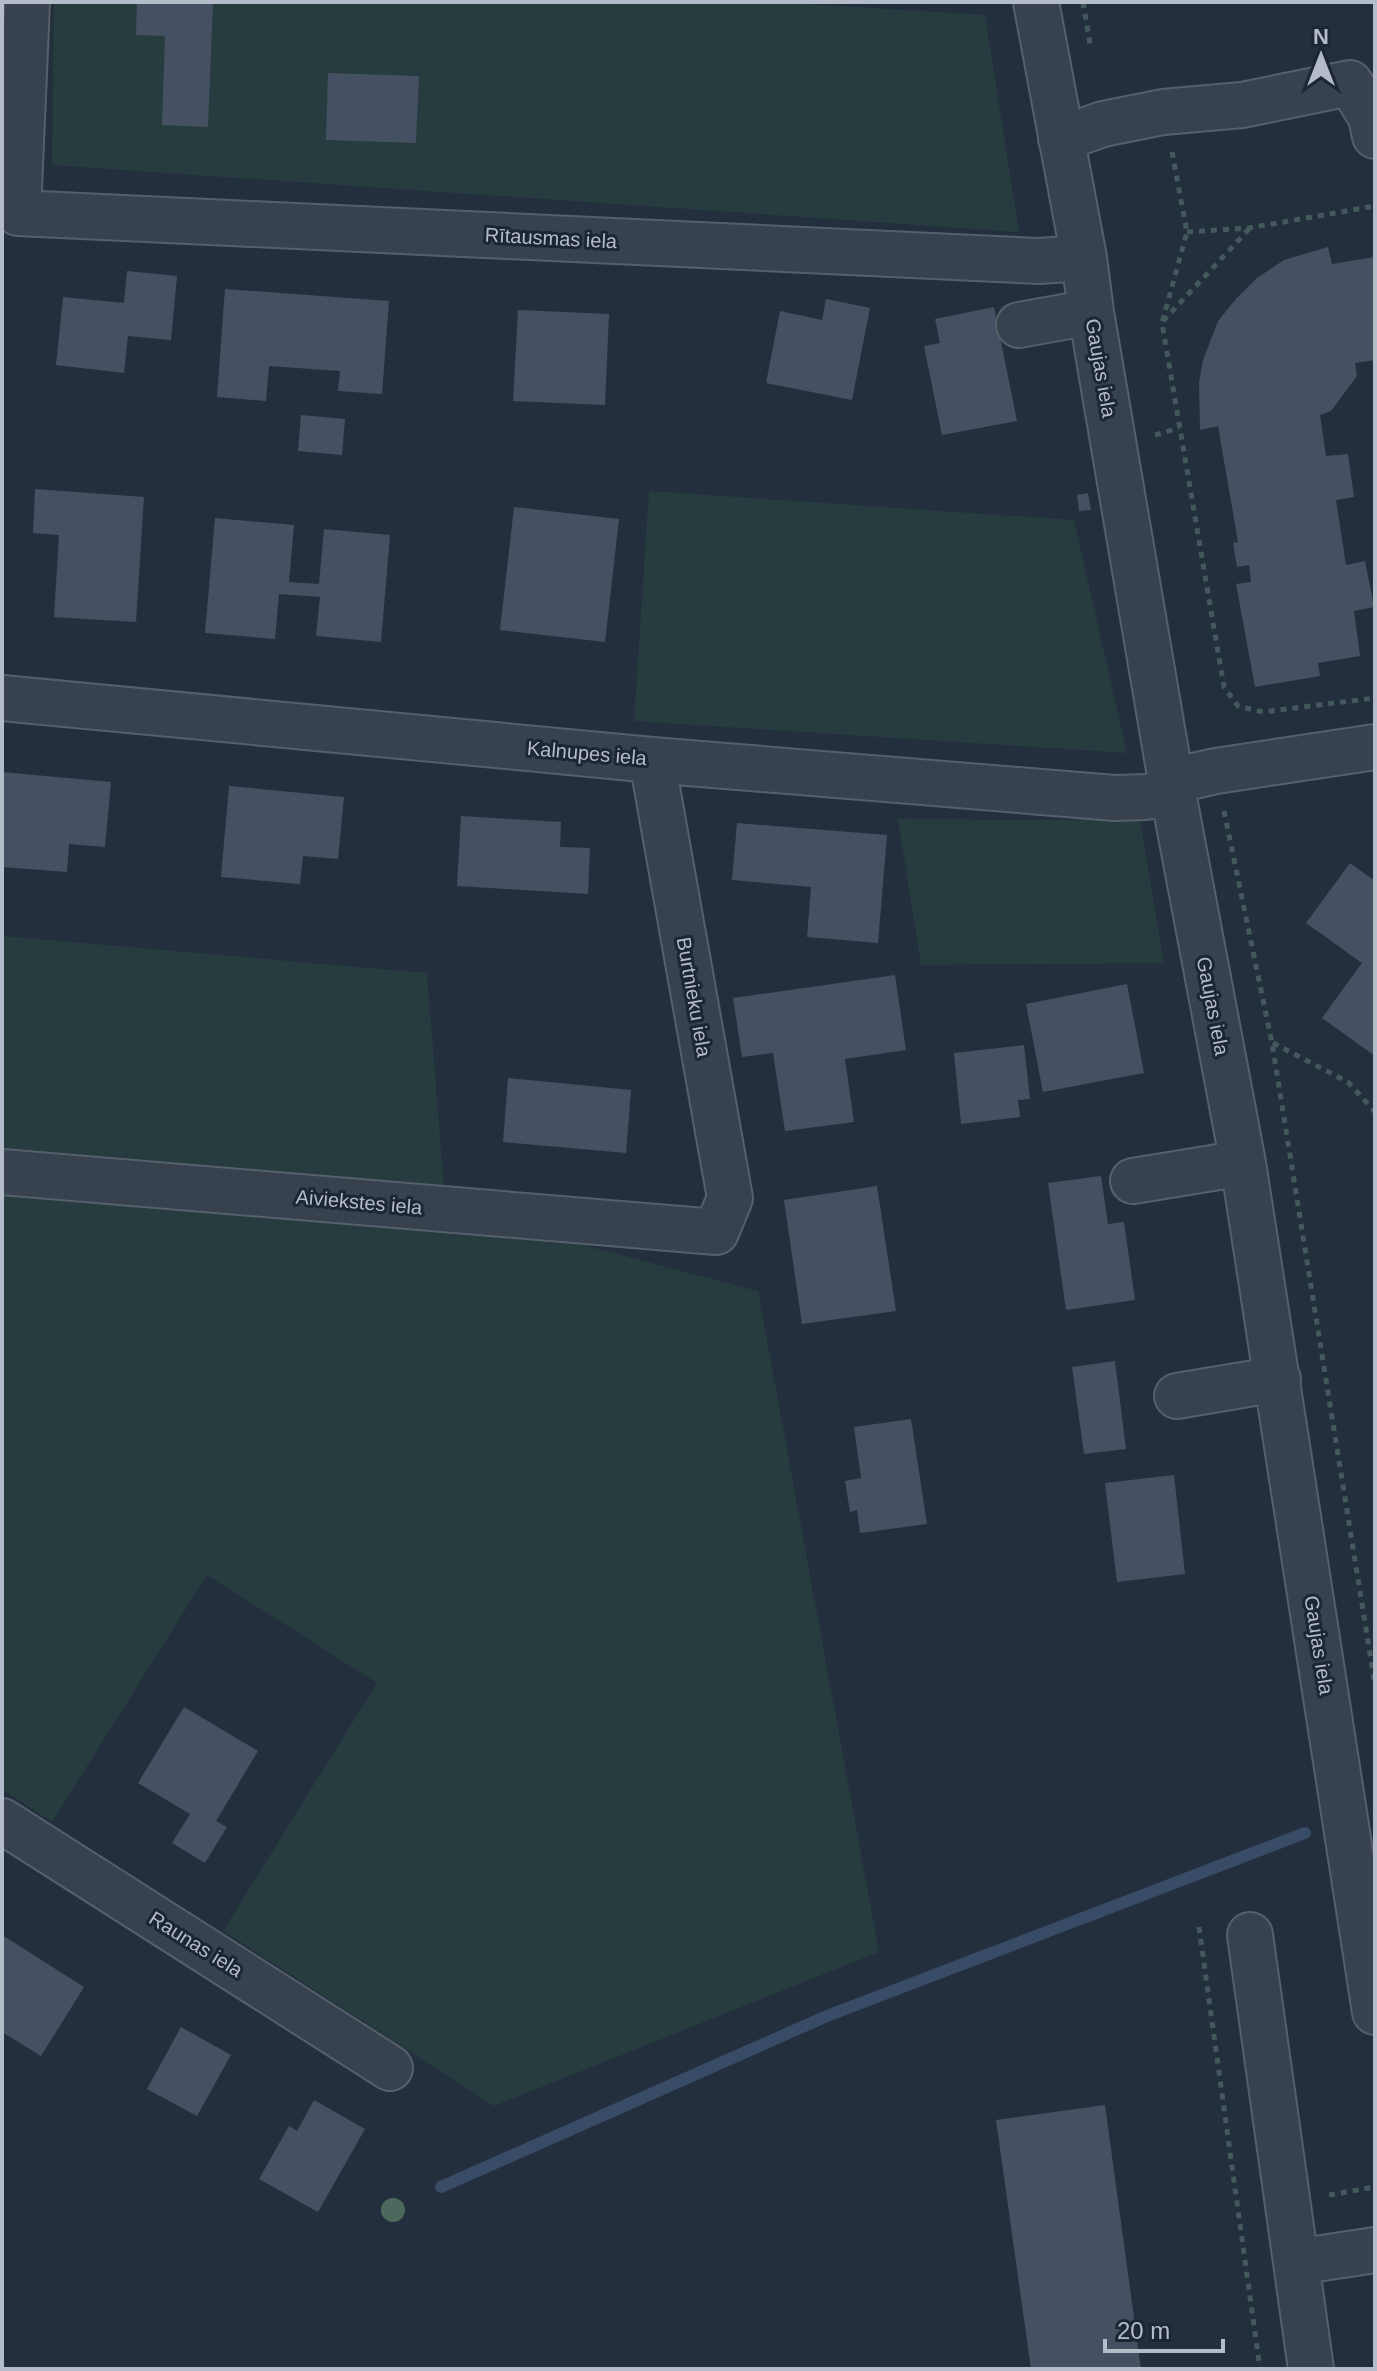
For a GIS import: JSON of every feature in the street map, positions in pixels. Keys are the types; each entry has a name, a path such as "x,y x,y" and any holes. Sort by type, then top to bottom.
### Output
{"street":[{"name":"Rītausmas iela","path":"27,2 18,213 1039,261 1084,258"},
{"name":"Gaujas iela","path":"1036,2 1084,258 1172,787 1243,1163 1368,1924 1375,2012"},
{"path":"1061,139 1103,124 1163,112 1242,105 1350,83 1371,117 1375,136"},
{"path":"1019,325 1091,312"},
{"name":"Kalnupes iela","path":"2,698 652,760 1115,798 1145,797 1216,771 1375,747"},
{"name":"Burtnieku iela","path":"652,760 730,1198 716,1232"},
{"path":"1133,1181 1243,1163"},
{"name":"Aiviekstes iela","path":"2,1172 716,1232"},
{"path":"1177,1396 1278,1379"},
{"name":"Raunas iela","path":"2,1821 390,2068"},
{"path":"1250,1935 1311,2369"},
{"path":"1296,2262 1375,2250"}],"path":[{"path":"1083,2 1091,48"},
{"path":"1172,148 1187,232 1162,323 1224,687 1238,706 1263,712 1375,698"},
{"path":"1187,232 1249,228 1375,206"},
{"path":"1162,323 1249,228"},
{"path":"1157,450 1154,435 1179,428"},
{"path":"1216,771 1272,1043 1375,1685"},
{"path":"1272,1043 1348,1082 1375,1112"},
{"path":"1199,1927 1260,2369"}],"green space":[{"path":"54,2 774,2 985,15 1019,232 52,165"},
{"path":"649,491 1074,520 1127,753 634,721"},
{"path":"898,819 1140,820 1164,963 921,965"},
{"path":"2,936 427,973 445,1200 2,1159"},
{"path":"2,1193 572,1242 758,1291 879,1952 494,2106 223,1931 377,1683 207,1575 52,1822 2,1789"}],"building":[{"path":"137,2 213,2 208,127 162,125 165,36 136,35"},
{"path":"328,73 419,76 416,143 326,140"},
{"path":"1328,247 1332,264 1375,257 1375,360 1355,363 1357,376 1331,411 1320,415 1326,456 1348,454 1354,497 1336,500 1346,565 1365,561 1374,607 1354,611 1360,656 1318,663 1320,676 1255,687 1236,584 1251,582 1249,565 1237,567 1233,543 1238,542 1218,426 1200,430 1199,382 1203,360 1218,321 1236,299 1257,278 1284,260"},
{"path":"127,271 177,276 171,340 128,336 124,373 56,365 63,297 124,303"},
{"path":"225,289 389,301 382,394 338,391 340,371 269,366 266,401 217,397"},
{"path":"826,299 870,308 852,400 766,383 780,311 822,320"},
{"path":"994,307 1017,421 942,435 924,346 940,343 935,319"},
{"path":"518,310 609,314 605,405 513,401"},
{"path":"301,415 345,419 342,455 298,451"},
{"path":"35,489 144,497 136,622 54,617 59,535 33,533"},
{"path":"1088,493 1091,510 1079,511 1077,495"},
{"path":"514,507 619,519 605,642 500,630"},
{"path":"215,518 294,525 289,582 319,584 324,529 390,535 381,642 316,636 320,597 279,594 275,639 205,633"},
{"path":"2,772 111,782 105,847 69,844 67,872 2,867"},
{"path":"229,786 344,797 338,859 303,856 300,884 221,877"},
{"path":"461,816 561,822 560,847 590,848 588,894 457,886"},
{"path":"737,823 887,835 878,943 807,937 811,887 732,880"},
{"path":"1350,863 1375,881 1375,1056 1322,1018 1362,963 1306,923"},
{"path":"895,975 906,1050 845,1059 854,1122 785,1131 773,1053 742,1057 733,998"},
{"path":"1127,984 1144,1073 1043,1092 1026,1004"},
{"path":"1024,1045 1030,1099 1018,1100 1020,1117 961,1124 954,1053"},
{"path":"508,1078 631,1090 626,1153 503,1142"},
{"path":"1101,1176 1108,1224 1124,1222 1135,1300 1066,1310 1048,1183"},
{"path":"877,1186 896,1311 802,1324 784,1200"},
{"path":"1115,1361 1126,1449 1084,1454 1072,1367"},
{"path":"911,1419 927,1524 860,1533 857,1510 850,1512 845,1481 861,1478 854,1427"},
{"path":"1174,1475 1185,1574 1117,1582 1105,1483"},
{"path":"184,1707 258,1751 216,1821 227,1827 205,1863 172,1843 190,1814 138,1783"},
{"path":"2,1935 84,1987 41,2056 2,2032"},
{"path":"181,2027 231,2055 197,2116 147,2089"},
{"path":"314,2100 365,2129 318,2212 259,2179 289,2126 297,2131"},
{"path":"1105,2105 1141,2369 1031,2369 996,2120"}],"waterway":[{"path":"441,2187 827,2016 1305,1833"}]}
